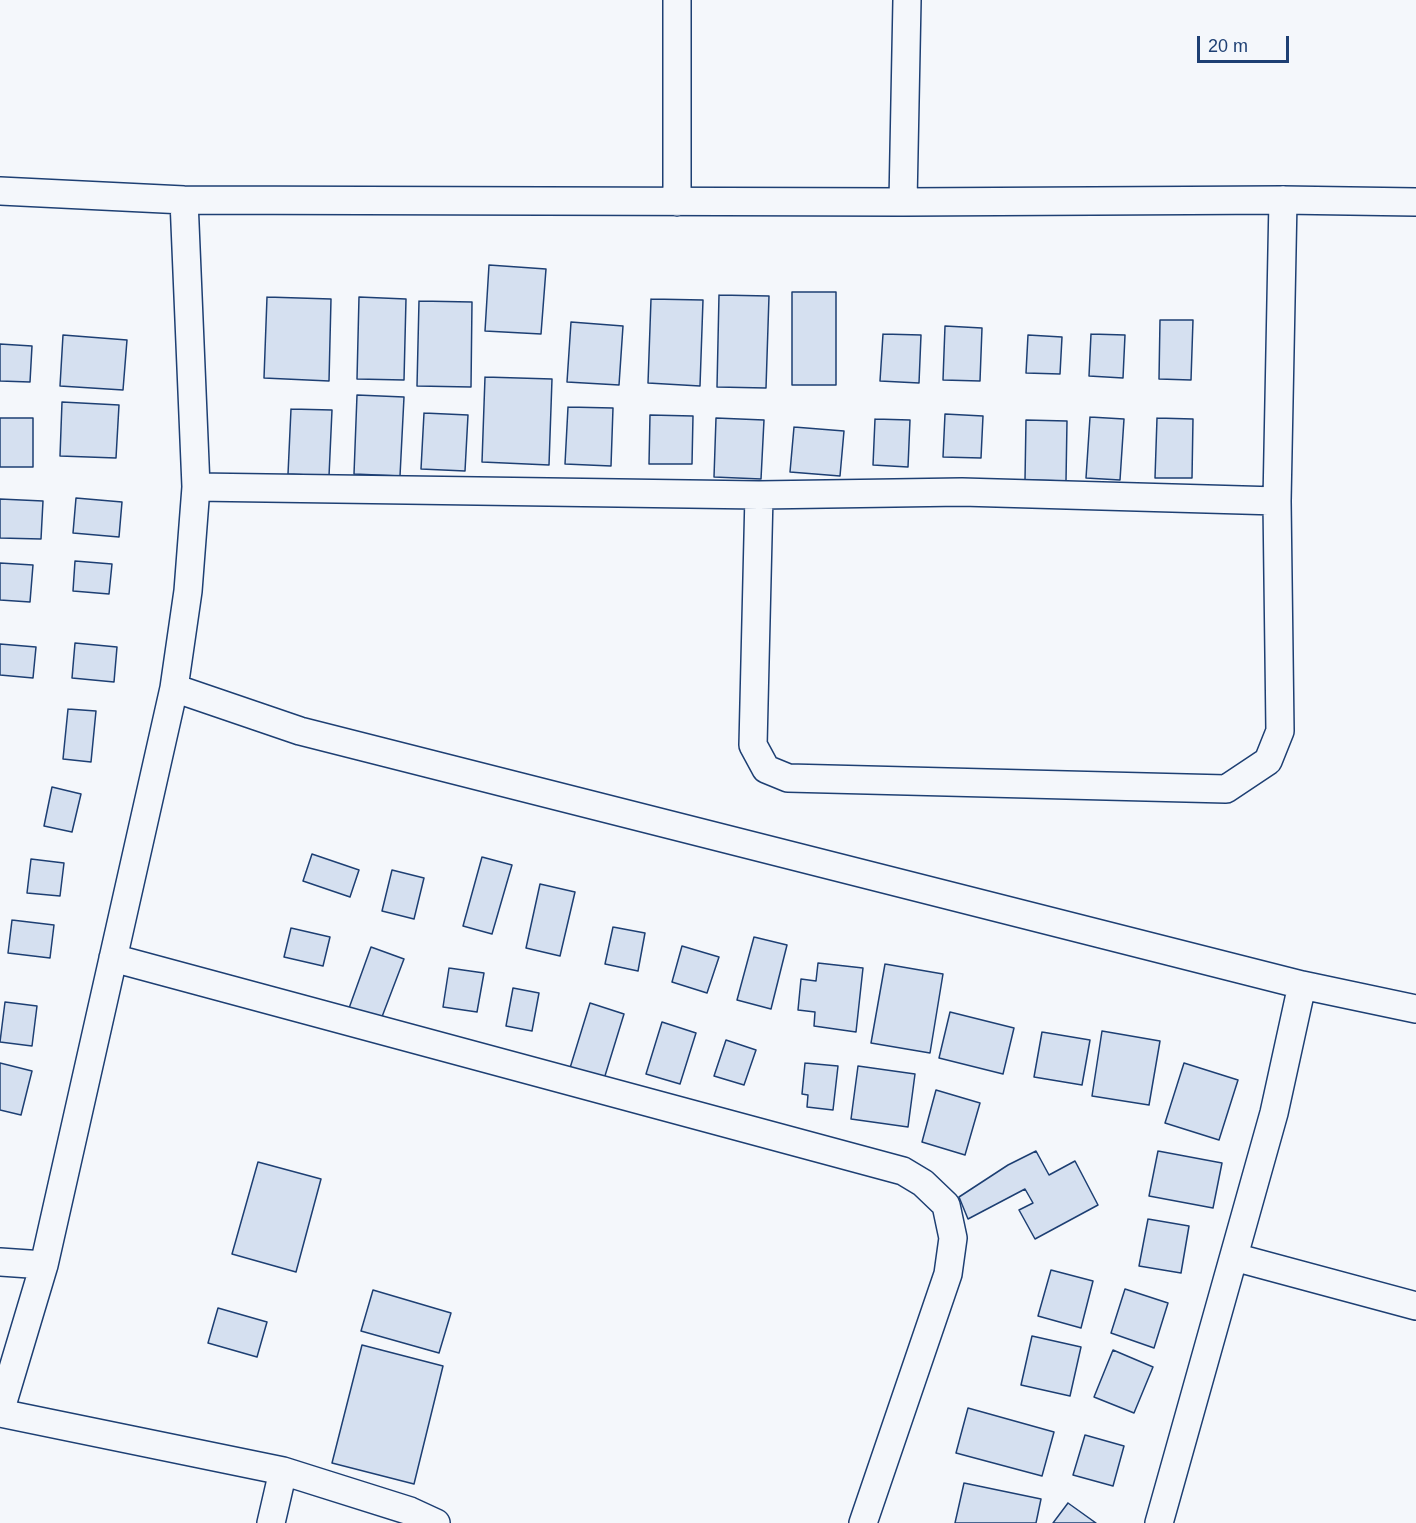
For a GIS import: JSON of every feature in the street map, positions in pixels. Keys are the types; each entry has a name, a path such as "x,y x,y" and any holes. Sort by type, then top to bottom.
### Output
{"street":[{"path":"676,0 676,202"},
{"path":"903,202 907,0"},
{"path":"0,191 184,200 1416,202"},
{"path":"184,200 196,487 188,591 174,688 44,1265 0,1412 283,1471 410,1510 436,1523"},
{"path":"759,495 753,745 766,769 788,778 1226,789 1268,761 1280,730 1277,501 1283,200"},
{"path":"196,487 759,495 962,492 1277,501"},
{"path":"174,688 300,731 1302,985 1416,1009"},
{"path":"113,958 903,1171 923,1183 946,1205 953,1238 948,1274 863,1523"},
{"path":"1160,1523 1274,1113 1302,985"},
{"path":"1234,1257 1416,1306"},
{"path":"0,1262 44,1265"},
{"path":"271,1523 283,1471"}],"building":[{"path":"489,265 546,269 541,334 485,331"},
{"path":"792,292 836,292 836,385 792,385"},
{"path":"719,295 769,296 766,388 717,387"},
{"path":"267,297 331,299 329,381 264,378"},
{"path":"359,297 406,299 404,380 357,379"},
{"path":"651,299 703,300 700,386 648,383"},
{"path":"419,301 472,302 471,387 417,386"},
{"path":"1160,320 1193,320 1191,380 1159,379"},
{"path":"571,322 623,326 619,385 567,382"},
{"path":"945,326 982,328 980,381 943,380"},
{"path":"883,334 921,335 919,383 880,381"},
{"path":"1091,334 1125,335 1123,378 1089,376"},
{"path":"63,335 127,340 123,390 60,386"},
{"path":"1028,335 1062,337 1060,374 1026,373"},
{"path":"0,344 32,346 30,382 0,381"},
{"path":"485,377 552,379 549,465 482,462"},
{"path":"357,395 404,397 400,476 354,474"},
{"path":"62,402 119,405 116,458 60,456"},
{"path":"568,407 613,408 611,466 565,464"},
{"path":"291,409 332,410 329,476 288,474"},
{"path":"424,413 468,415 465,471 421,469"},
{"path":"945,414 983,416 981,458 943,457"},
{"path":"650,415 693,416 692,464 649,464"},
{"path":"1090,417 1124,419 1120,480 1086,478"},
{"path":"0,418 33,418 33,467 0,467"},
{"path":"716,418 764,420 761,479 714,477"},
{"path":"1157,418 1193,419 1192,478 1155,478"},
{"path":"875,419 910,420 908,467 873,465"},
{"path":"1026,420 1067,421 1066,481 1025,480"},
{"path":"794,427 844,431 840,476 790,472"},
{"path":"76,498 122,502 119,537 73,533"},
{"path":"0,499 43,501 41,539 0,538"},
{"path":"75,561 112,564 109,594 73,591"},
{"path":"0,563 33,565 30,602 0,600"},
{"path":"75,643 117,647 114,682 72,678"},
{"path":"0,644 36,647 33,678 0,675"},
{"path":"68,709 96,711 91,762 63,759"},
{"path":"52,787 81,794 72,832 44,826"},
{"path":"312,854 359,870 350,897 303,881"},
{"path":"482,857 512,865 492,934 463,926"},
{"path":"31,859 64,863 60,896 27,893"},
{"path":"392,870 424,878 414,919 382,911"},
{"path":"540,884 575,892 560,956 526,948"},
{"path":"12,920 54,925 50,958 8,953"},
{"path":"613,927 645,933 638,971 605,964"},
{"path":"291,928 330,937 323,966 284,957"},
{"path":"754,937 787,945 771,1009 737,1000"},
{"path":"682,946 719,957 707,993 672,982"},
{"path":"371,947 404,959 380,1022 348,1011"},
{"path":"818,963 863,968 856,1032 814,1026 815,1012 798,1010 801,979 816,981"},
{"path":"885,964 943,974 930,1053 871,1043"},
{"path":"449,968 484,973 477,1012 443,1007"},
{"path":"513,988 539,993 532,1031 506,1026"},
{"path":"5,1002 37,1006 32,1046 0,1042"},
{"path":"590,1003 624,1014 604,1079 570,1068"},
{"path":"950,1012 1014,1028 1003,1074 939,1058"},
{"path":"662,1022 696,1033 680,1084 646,1074"},
{"path":"1102,1031 1160,1041 1149,1105 1092,1096"},
{"path":"1042,1032 1090,1040 1082,1085 1034,1077"},
{"path":"726,1040 756,1050 744,1085 714,1076"},
{"path":"0,1063 32,1071 21,1115 0,1110"},
{"path":"805,1063 838,1066 833,1110 807,1107 808,1095 802,1094"},
{"path":"1184,1063 1238,1080 1219,1140 1165,1123"},
{"path":"858,1066 915,1074 908,1127 851,1119"},
{"path":"936,1090 980,1103 965,1155 922,1142"},
{"path":"1036,1151 1049,1175 1075,1161 1098,1205 1035,1239 1019,1210 1033,1203 1025,1189 968,1219 959,1197 1008,1165"},
{"path":"1158,1151 1222,1163 1213,1208 1149,1196"},
{"path":"258,1162 321,1179 296,1272 232,1254"},
{"path":"1148,1219 1189,1226 1181,1273 1139,1266"},
{"path":"1051,1270 1093,1281 1081,1328 1038,1316"},
{"path":"1125,1289 1168,1303 1154,1348 1111,1333"},
{"path":"373,1290 451,1313 439,1353 361,1331"},
{"path":"218,1308 267,1322 257,1357 208,1343"},
{"path":"1032,1336 1081,1347 1070,1396 1021,1385"},
{"path":"362,1345 443,1366 414,1484 332,1463"},
{"path":"1113,1350 1153,1367 1134,1413 1094,1397"},
{"path":"968,1408 1054,1432 1042,1476 956,1453"},
{"path":"1085,1435 1124,1446 1113,1486 1073,1475"},
{"path":"964,1483 1041,1499 1036,1523 955,1523"},
{"path":"1068,1503 1096,1523 1053,1523"}]}
